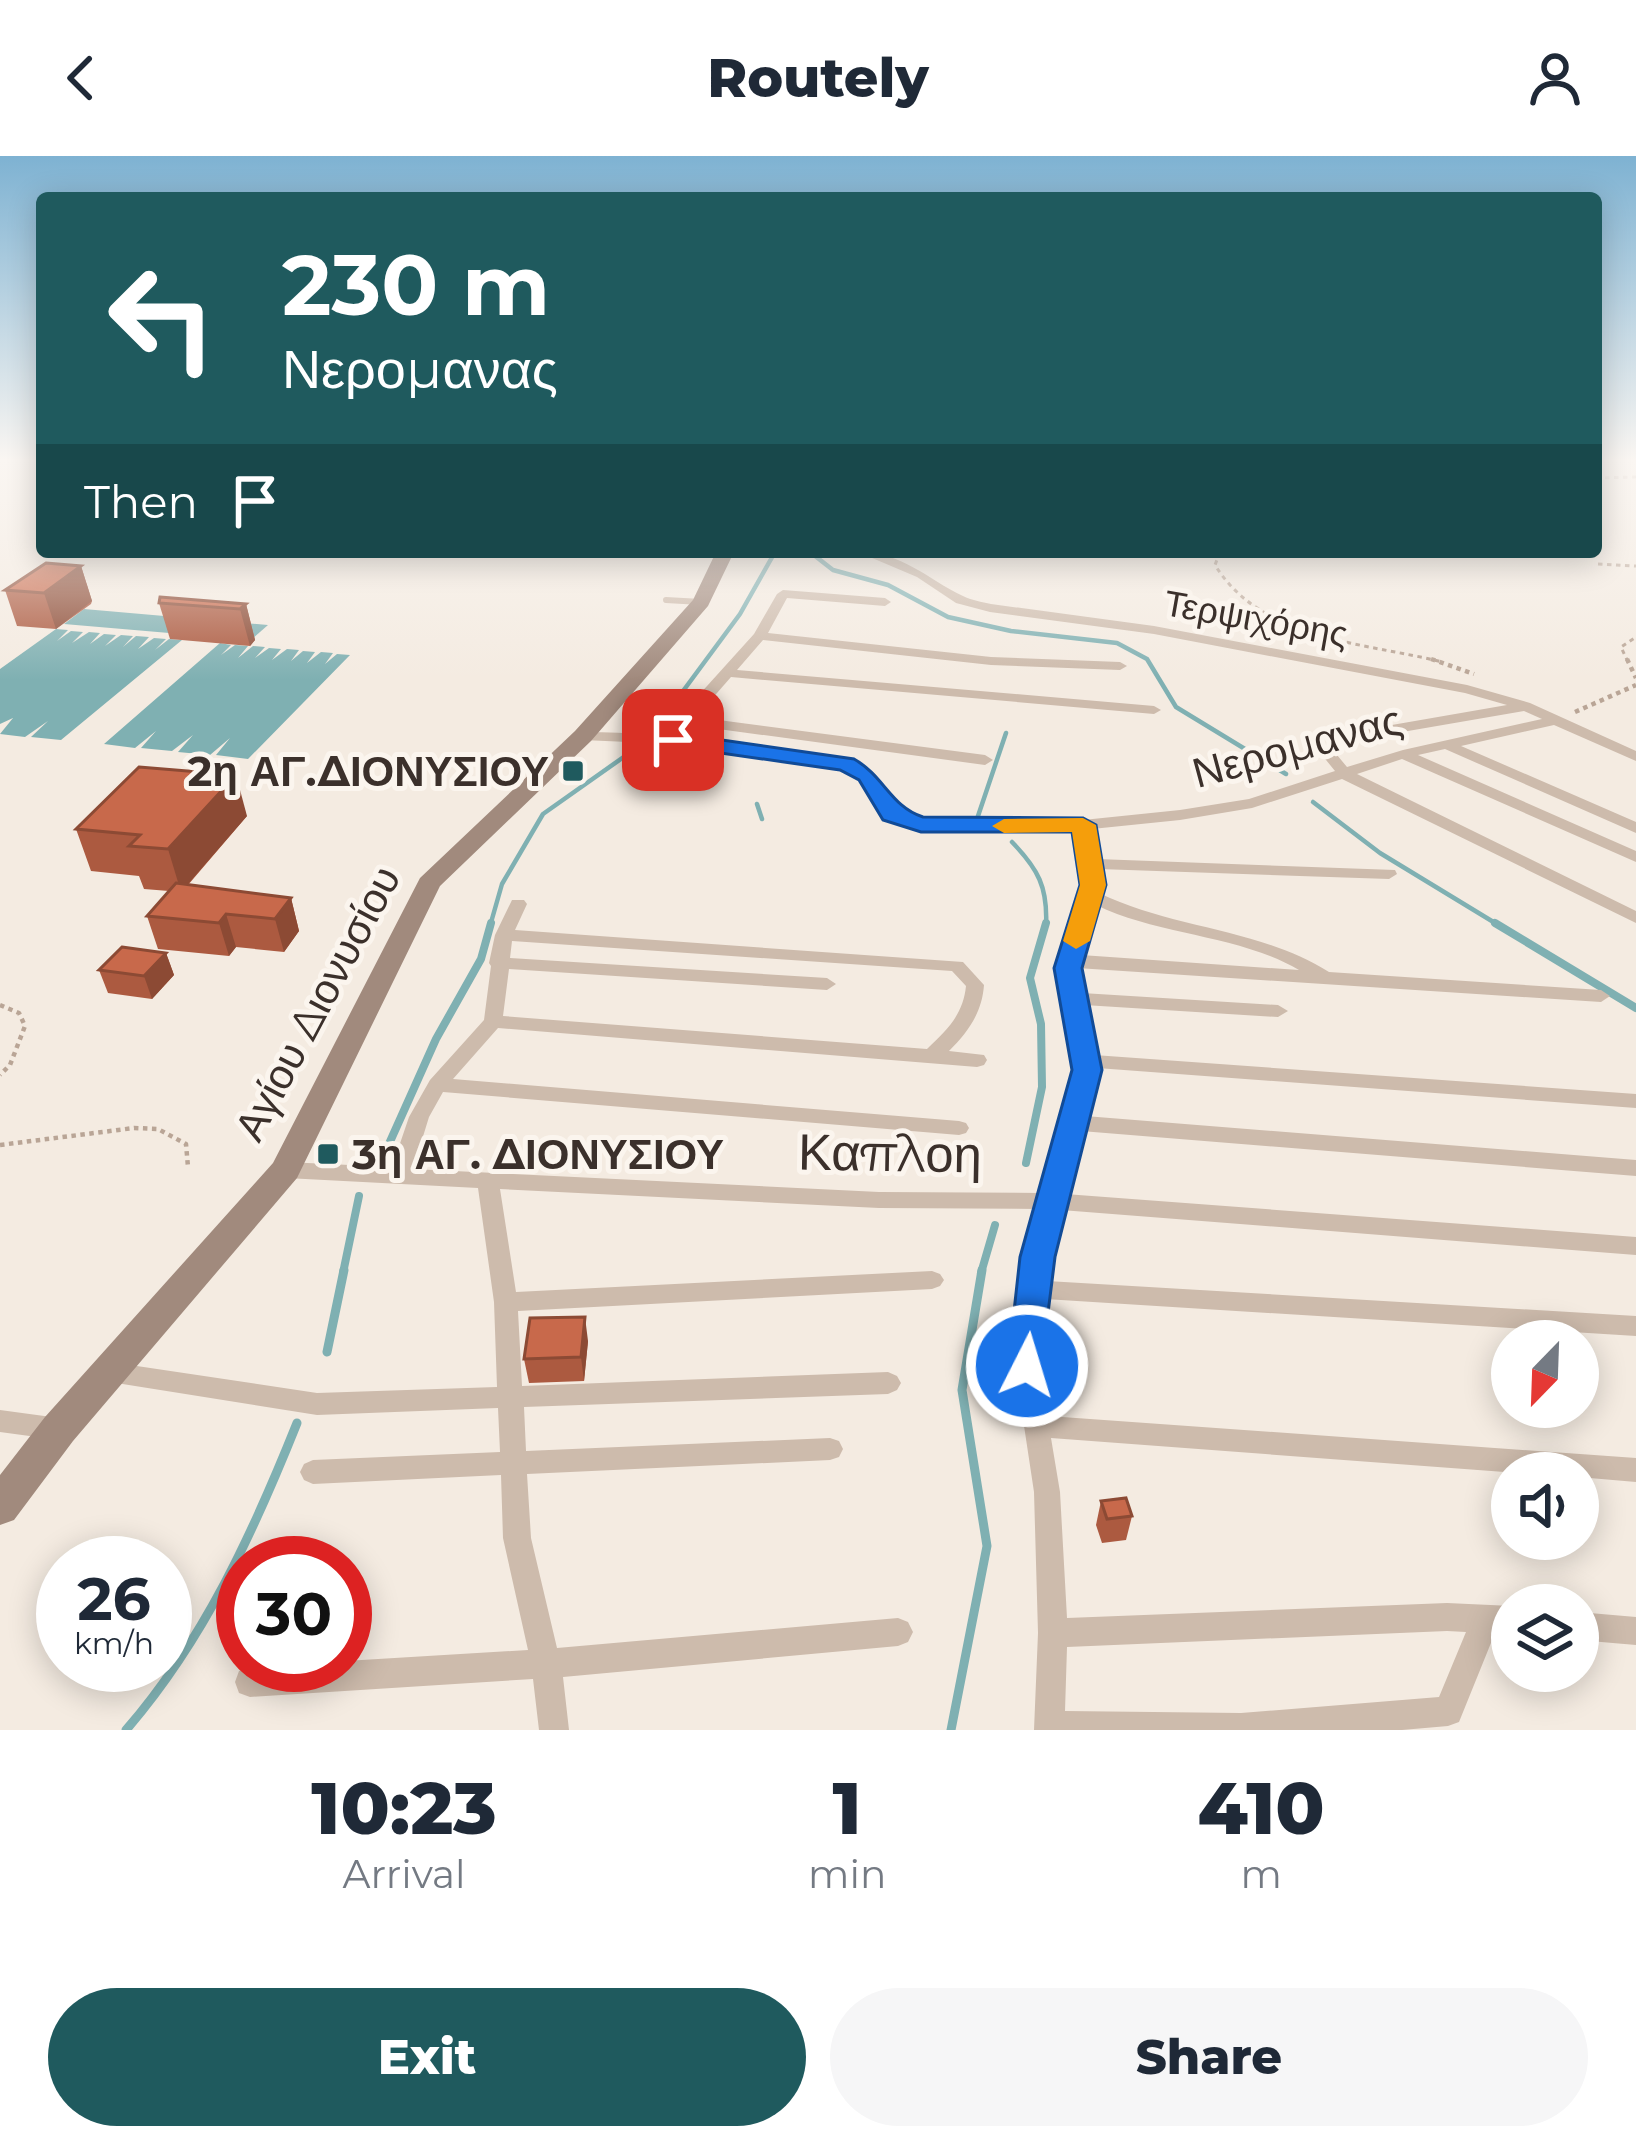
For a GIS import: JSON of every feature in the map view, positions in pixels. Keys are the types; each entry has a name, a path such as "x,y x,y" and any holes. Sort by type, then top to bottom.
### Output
{"street":[{"name":"Αγίου Διονυσίου","path":"0,1507 59,1429 286,1170 429,884 583,736 701,602 722,558"},
{"name":"Τερψιχόρης","path":"880,558 921,574 960,600 990,608 1154,630 1420,678 1500,698 1636,757"},
{"path":"673,740 684,720 760,636 783,594 885,602"},
{"path":"760,636 991,661 1120,666"},
{"path":"728,674 1154,710"},
{"path":"1525,706 1345,737 1329,755 1345,774 1636,918"},
{"path":"684,720 985,760"},
{"name":"Νερομανας","path":"583,736 673,740 846,764 868,776 892,815 921,825 1083,825 1232,807 1403,754 1553,722"},
{"path":"1445,744 1636,829"},
{"path":"1403,754 1636,857"},
{"path":"1083,825 1091,864 1090,895 1071,960 1085,1061 1076,1123 1051,1201 1033,1288 1027,1366 1048,1492 1053,1633 1049,1728 1240,1728 1448,1711 1491,1633"},
{"path":"1091,864 1389,874"},
{"path":"1090,895 1136,917 1291,958 1325,978"},
{"path":"400,1176 419,1117 437,1085 493,1021 498,963 518,904"},
{"path":"504,935 958,966 975,986 975,1001 958,1030 932,1056"},
{"path":"1071,960 1601,996"},
{"path":"498,963 827,984"},
{"path":"1076,999 1278,1011"},
{"path":"493,1021 976,1060"},
{"path":"1085,1061 1636,1101"},
{"path":"437,1085 959,1128"},
{"path":"1076,1123 1636,1168"},
{"name":"Καπλοη","path":"286,1170 879,1200 1051,1201 1636,1246"},
{"path":"488,1182 506,1303 518,1538 546,1664 554,1730"},
{"path":"506,1303 932,1280"},
{"path":"1033,1288 1636,1326"},
{"path":"110,1372 317,1404 888,1383"},
{"path":"0,1421 59,1429"},
{"path":"1036,1426 1636,1470"},
{"path":"313,1472 830,1449"},
{"path":"1053,1633 1491,1618"},
{"path":"1599,1628 1636,1631"},
{"path":"372,1675 546,1664 898,1631"}],"lane":[{"path":"665,600 701,602"}],"path":[{"path":"1218,558 1220,578 1255,608 1324,634 1456,665 1500,698"},
{"path":"1598,564 1636,566"},
{"path":"1553,722 1636,682 1621,647 1636,637"},
{"path":"0,1005 19,1013 25,1026 10,1065 0,1075"},
{"path":"0,1144 158,1129 186,1144 188,1167"}],"water":[{"path":"84,609 268,625 251,640 64,624"},
{"path":"56,629 68,630 57,641 71,631 83,632 72,643 89,632 100,633 90,644 104,634 116,635 105,646 121,635 133,636 123,647 136,636 149,637 138,649 154,638 166,639 155,650 169,639 182,640 61,740 31,737 48,721 25,737 0,734 13,718 0,724 0,669"},
{"path":"220,643 231,645 221,655 235,645 248,646 238,658 253,646 265,647 255,658 269,648 281,649 272,660 287,649 299,650 291,661 303,651 315,652 307,663 321,652 333,653 325,664 337,654 350,655 248,759 216,755 230,738 210,755 178,752 193,735 172,751 141,748 156,731 135,748 104,744"}],"building":[{"path":"46,563 81,566 44,593 5,590"},
{"path":"160,597 246,604 240,609 159,603"},
{"path":"139,767 236,775 168,849 129,846 140,835 76,829"},
{"path":"176,883 291,898 275,919 226,914 219,923 147,916"},
{"path":"122,947 166,953 144,976 99,970"},
{"path":"585,1317 581,1357 524,1359 530,1318"},
{"path":"1126,1498 1132,1516 1107,1519 1101,1501"}],"waterway":[{"path":"652,733 740,614 772,558"},
{"path":"818,558 833,570 888,585 948,617 1011,631 1117,643 1147,659 1176,707 1286,774"},
{"path":"977,819 1006,733"},
{"path":"490,926 502,884 543,814 635,749"},
{"path":"1313,802 1380,853 1500,926"},
{"path":"757,804 762,819"},
{"path":"1012,842 1039,880 1046,923"},
{"path":"384,1155 436,1039 481,959 491,923"},
{"path":"1026,1163 1042,1087 1041,1024 1030,978 1046,923"},
{"path":"1495,923 1636,1008"},
{"path":"343,1273 359,1196"},
{"path":"981,1273 995,1225"},
{"path":"327,1352 344,1270"},
{"path":"951,1730 987,1546 962,1390 982,1270"},
{"path":"126,1730 203,1622 263,1505 297,1423"}],"slow traffic":[{"path":"1004,826 1083,825 1093,885 1076,941"}],"place":[{"name":"2η ΑΓ.ΔΙΟΝΥΣΙΟΥ","path":"573,771"},
{"name":"3η ΑΓ. ΔΙΟΝΥΣΙΟΥ","path":"328,1154"}],"route":[{"path":"673,740 846,764 868,776 892,815 921,825 1083,825 1093,885 1068,968 1087,1070 1037,1257 1027,1366"}]}
